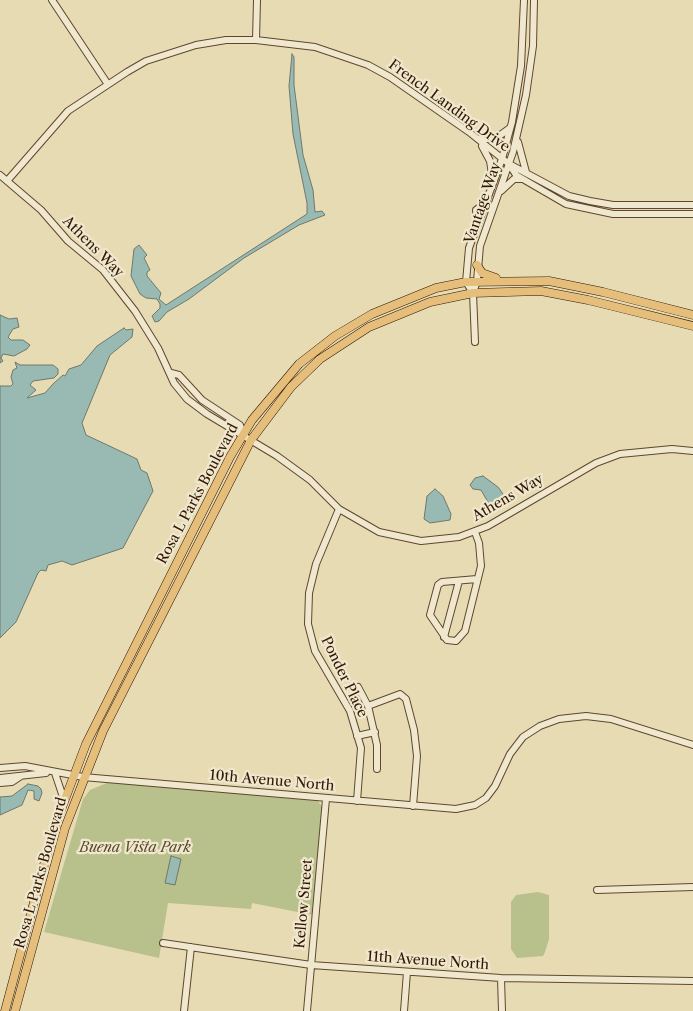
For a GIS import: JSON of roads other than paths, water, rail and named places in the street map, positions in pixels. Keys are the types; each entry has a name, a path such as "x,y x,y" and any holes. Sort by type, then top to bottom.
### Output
{"main road":[{"path":"477,265 483,274 505,281"},
{"name":"Rosa L Parks Boulevard","path":"5,1011 53,831 72,775 129,655 243,434 270,397 299,364 335,336 372,314 436,288 466,282 549,281 693,315"},
{"name":"Rosa L Parks Boulevard","path":"15,1011 63,835 83,777 136,662 251,440 291,387 340,344 377,323 405,311 473,293 541,291 586,299 693,326"},
{"path":"586,299 614,301 635,306 644,302"}],"street":[{"path":"52,0 107,83"},
{"path":"256,40 257,0"},
{"name":"Vantage Way","path":"466,282 469,248 502,159 511,127 520,78 524,0"},
{"name":"Vantage Way","path":"473,293 477,281 480,246 517,137 530,76 534,0"},
{"name":"French Landing Drive","path":"8,181 68,111 107,83 146,61 196,45 226,40 256,40 315,47 368,65 390,77 509,164 569,196 613,205 690,205"},
{"path":"493,183 490,161 477,139 495,138 511,127"},
{"path":"517,137 526,172"},
{"name":"French Landing Drive","path":"509,164 516,175 566,204 612,214 690,214"},
{"name":"Athens Way","path":"0,175 41,210 68,241 103,270 135,312 171,373 174,383 194,405 243,434 310,480 339,509 373,529 406,539 434,541 475,532 596,463 620,454 672,449 693,451"},
{"path":"497,199 506,185 514,179 523,179"},
{"path":"566,204 569,196"},
{"path":"466,282 473,293 475,342"},
{"name":"Ponder Place","path":"339,509 316,564 309,593 308,624 315,651 350,711 361,748 357,800"},
{"path":"475,532 481,554 477,579 465,631 456,641 446,640 430,615 438,586 442,582 477,579"},
{"path":"444,637 459,581"},
{"path":"358,687 368,706 375,732 377,769"},
{"path":"368,706 400,694 406,699 414,730 417,756 413,806"},
{"name":"10th Avenue North","path":"52,773 326,799 456,809 469,807 480,802 491,792 510,754 523,737 540,726 559,719 586,716 610,719 693,745"},
{"path":"357,736 375,732"},
{"path":"0,768 25,766 52,773"},
{"path":"0,778 52,773"},
{"path":"52,773 64,800"},
{"path":"0,783 12,782 22,775"},
{"name":"Kellow Street","path":"307,1011 326,799"},
{"path":"597,890 693,887"},
{"name":"11th Avenue North","path":"163,943 311,966 501,978 693,980"},
{"path":"184,1011 191,947"},
{"path":"404,1011 407,972"},
{"path":"501,978 502,1011"}],"water":[{"path":"292,54 294,57 294,85 303,155 313,190 315,212 322,211 325,215 299,225 244,258 189,299 167,312 159,321 155,322 152,316 160,308 160,304 157,299 146,298 140,294 131,276 134,249 139,245 147,255 144,258 150,270 147,272 147,276 161,293 159,299 166,305 307,214 307,203 293,134 289,86"},
{"path":"0,315 9,319 17,318 19,327 13,329 8,337 11,340 23,340 30,345 27,349 14,356 3,354 1,358 3,361 0,363"},
{"path":"124,328 126,330 133,329 132,337 110,355 82,423 86,435 137,459 141,470 147,473 153,491 123,548 72,565 62,561 48,565 46,571 41,570 16,622 0,638 0,386 11,386 13,384 11,377 13,370 17,368 15,362 20,365 53,365 58,369 58,374 54,378 33,381 30,385 36,390 27,398 45,393 63,375 65,376 69,369 81,365 97,346"},
{"path":"483,476 498,487 503,494 503,501 495,508 489,504 481,490 473,489 470,485 475,478"},
{"path":"435,489 443,496 451,514 450,520 430,523 424,519 427,496"},
{"path":"28,784 38,786 41,789 42,793 39,801 34,799 34,791 28,790 22,805 0,815 0,797 12,796"},
{"path":"171,856 181,859 175,885 165,883"}],"park label":[{"name":"Buena Vista Park","path":"135,848"}]}
